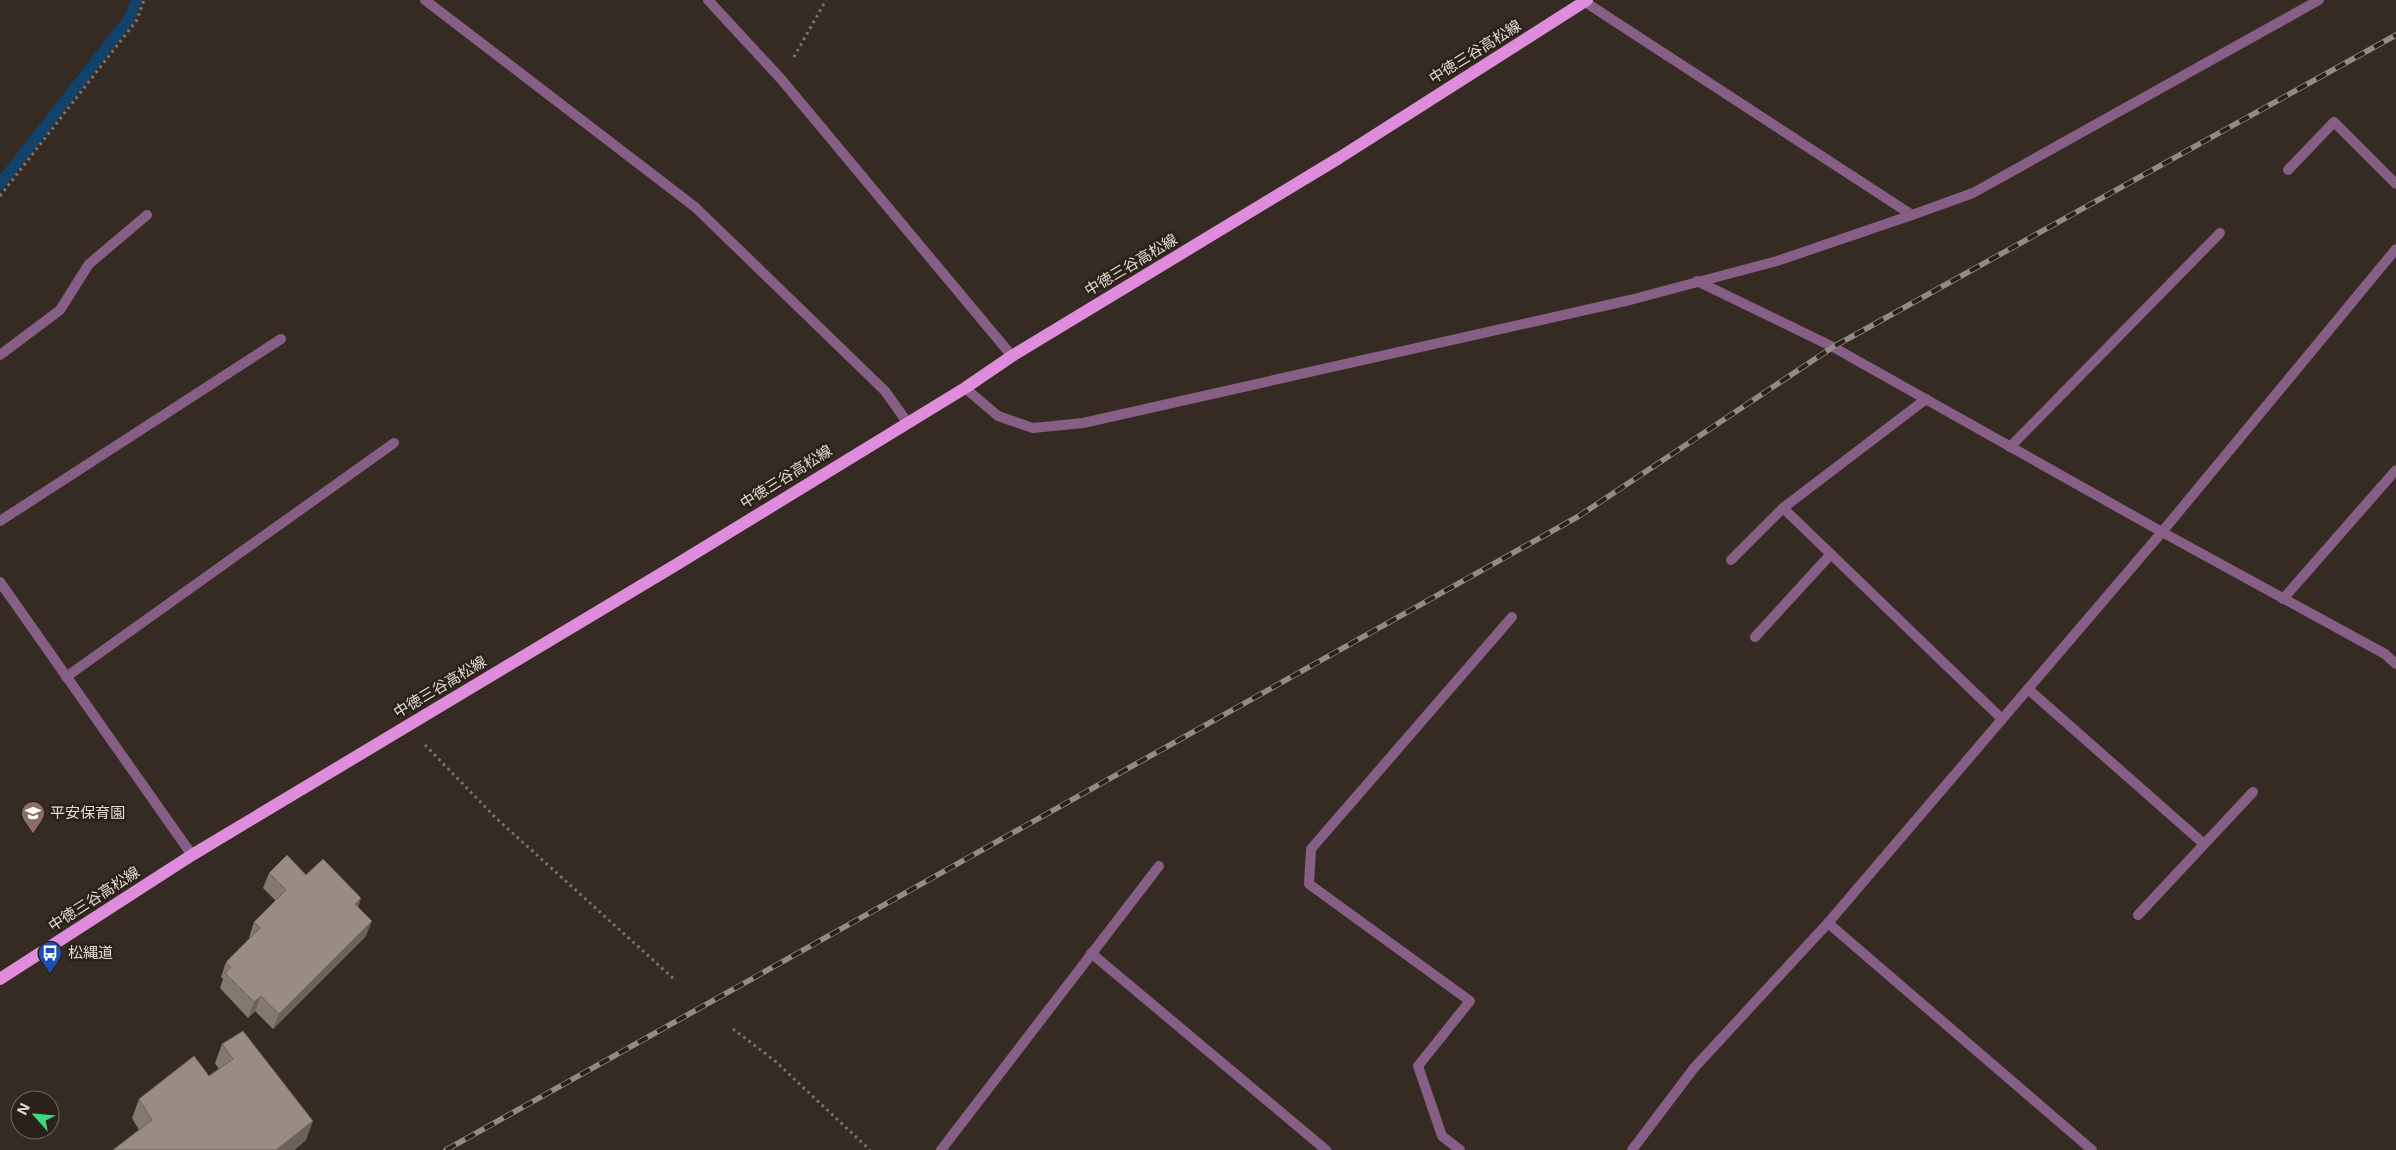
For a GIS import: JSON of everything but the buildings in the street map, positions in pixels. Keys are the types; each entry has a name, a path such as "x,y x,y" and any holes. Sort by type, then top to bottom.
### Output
{"main road":[{"name":"中徳三谷高松線","path":"0,978 192,855 965,388 1012,356 1339,158 1585,0"}],"street":[{"path":"425,0 695,207 885,391 907,422"},
{"path":"708,0 781,79 1012,356"},
{"path":"1585,0 1912,216"},
{"path":"965,388 998,416 1032,428 1083,423 1620,302 1777,261 1912,216 1973,193 2319,0"},
{"path":"2288,170 2334,122 2396,184"},
{"path":"0,355 60,310 89,264 147,216"},
{"path":"2010,447 2220,233"},
{"path":"1632,1150 1694,1068 1828,923 2162,532 2396,249"},
{"path":"1697,281 1833,347 2162,532 2385,654 2396,664"},
{"path":"0,521 281,339"},
{"path":"1731,560 1783,508 1926,399"},
{"path":"66,676 394,443"},
{"path":"2283,599 2396,470"},
{"path":"1783,508 2002,719"},
{"path":"1755,637 1831,554"},
{"path":"0,582 192,855"},
{"path":"1460,1150 1442,1136 1418,1066 1470,1001 1309,884 1311,849 1512,617"},
{"path":"2028,689 2204,844"},
{"path":"2138,915 2253,792"},
{"path":"941,1150 1158,866"},
{"path":"1828,923 2092,1150"},
{"path":"1092,954 1326,1150"}],"path":[{"path":"0,196 137,20 144,0"},
{"path":"781,79 826,0"},
{"path":"407,726 496,818 674,979"},
{"path":"733,1029 774,1060 870,1150"}],"waterway":[{"path":"0,184 129,19 137,0"}],"railway":[{"path":"446,1150 1579,516 1833,347 2396,35"}],"place":[{"name":"平安保育園","path":"33,834"},
{"name":"松縄道","path":"50,974"}]}
